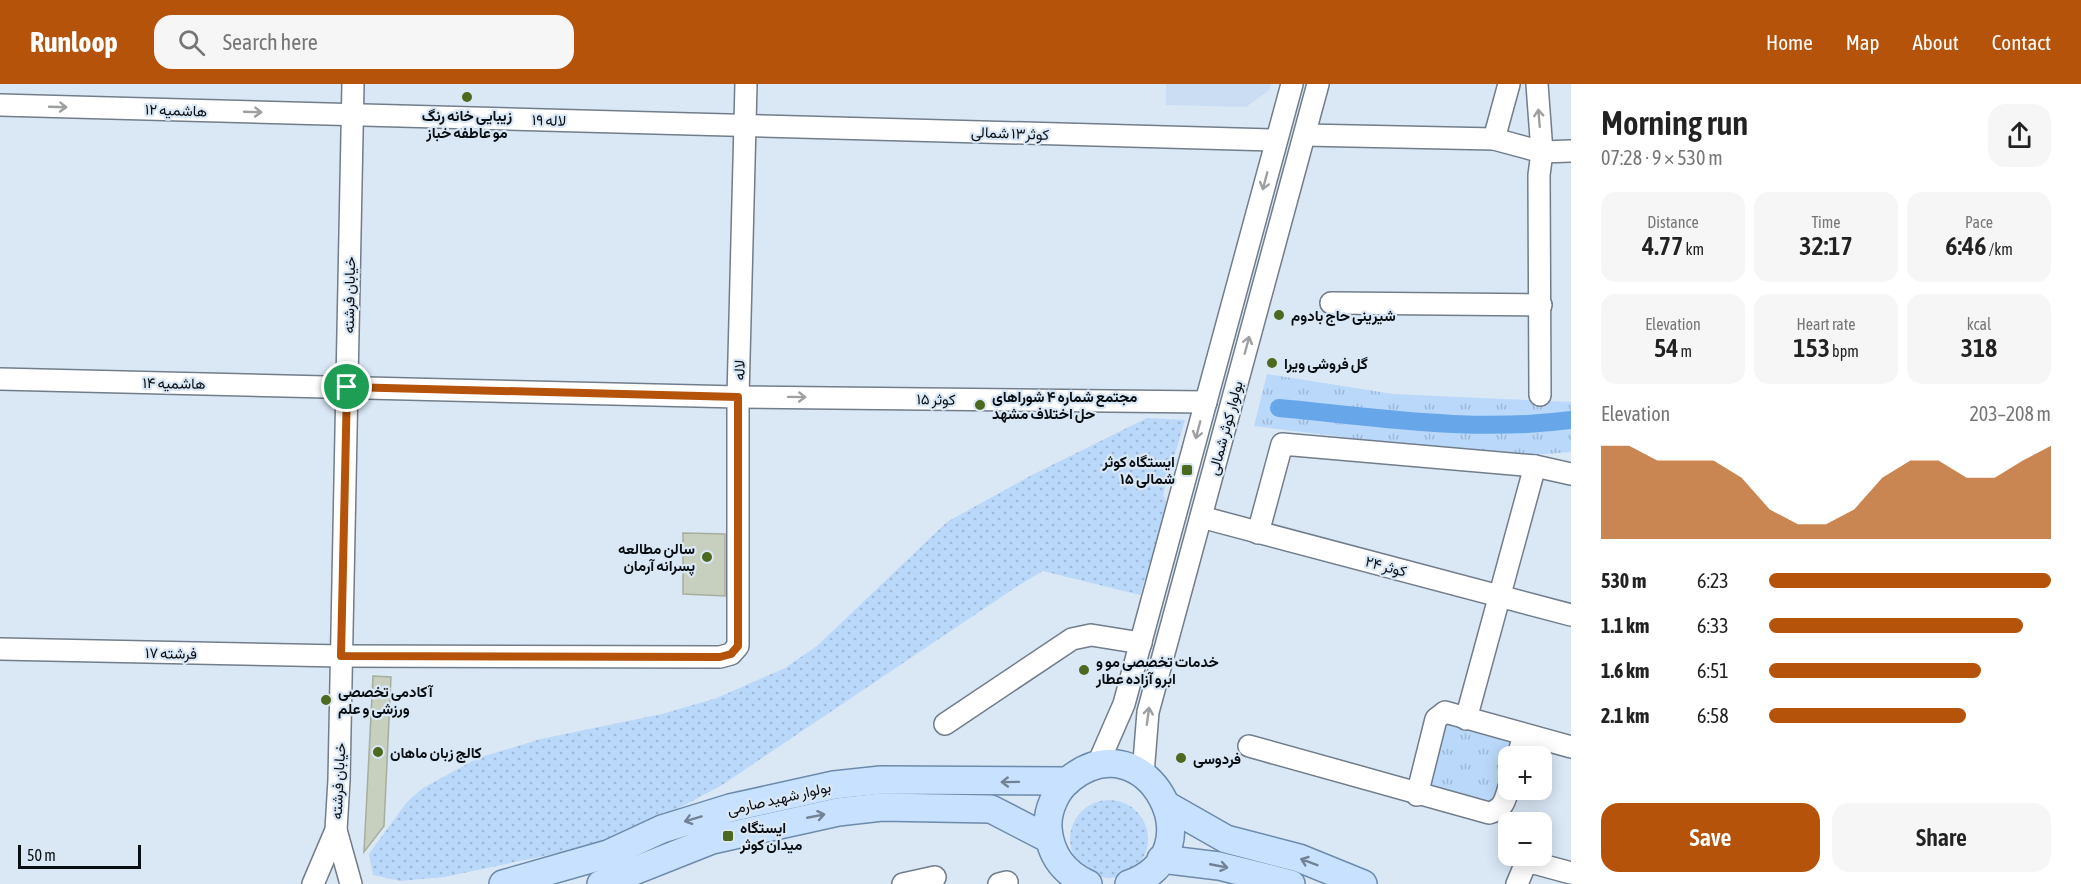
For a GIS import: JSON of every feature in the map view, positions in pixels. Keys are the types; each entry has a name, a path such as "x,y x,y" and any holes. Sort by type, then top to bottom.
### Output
{"main road":[{"path":"1088,884 1063,876 1049,839 1048,823 1051,807 1068,781 1081,771 1097,766 1121,766 1143,774 1158,788 1168,806 1170,838 1161,860 1151,872 1129,884"},
{"name":"بولوار شهید صارمی","path":"503,884 608,854 662,829 730,808 834,785 880,780 1068,781"},
{"path":"1168,806 1226,839 1299,858 1363,884"},
{"name":"بولوار شهید صارمی","path":"601,884 712,840 838,812 882,807 991,809 1049,839"},
{"path":"1161,860 1219,866 1291,884"}],"street":[{"name":"خیابان فرشته","path":"351,884 336,830 353,84"},
{"name":"لاله","path":"731,654 738,646 738,397 746,84"},
{"name":"بولوار کوثر شمالی","path":"1097,766 1124,704 1292,84"},
{"name":"بولوار کوثر شمالی","path":"1143,774 1148,712 1318,84"},
{"path":"1494,139 1509,84"},
{"path":"1537,84 1542,152 1539,175 1540,395"},
{"name":"هاشمیه ۱۲","path":"0,105 353,115"},
{"name":"لاله ۱۹","path":"353,115 745,126"},
{"name":"کوثر۱۳ شمالی","path":"745,126 1276,140"},
{"path":"1305,135 1494,139 1542,152 1571,151"},
{"path":"1331,303 1541,305"},
{"name":"هاشمیه ۱۴","path":"0,379 738,397"},
{"name":"کوثر ۱۵","path":"738,397 1206,402"},
{"path":"1258,532 1282,444 1535,466 1571,474"},
{"path":"1466,719 1535,466"},
{"name":"کوثر ۲۴","path":"1201,517 1571,615"},
{"path":"945,724 1072,639 1091,635 1141,643"},
{"name":"فرشته ۱۷","path":"0,649 341,656 720,657 731,654"},
{"path":"1417,795 1436,719 1445,712 1571,747"},
{"path":"1521,746 1524,735"},
{"path":"1249,746 1417,795 1489,813 1498,811 1505,800"},
{"name":"خیابان فرشته","path":"313,884 336,830"},
{"path":"1521,875 1534,863 1571,873"},
{"path":"903,884 935,877"}],"shaded area":[{"path":"1166,84 1271,84 1269,90 1246,107 1166,105"}],"green space":[{"path":"1267,374 1393,394 1571,402 1571,452 1533,455 1392,443 1254,426"},
{"path":"1147,418 1185,420 1163,495 1168,504 1140,595 1043,571 722,785 638,830 592,846 444,877 400,881 373,875 369,854 407,802 423,788 478,758 541,739 662,714 717,698 785,668 817,646 947,522 1032,475"},
{"path":"1446,723 1514,743 1513,746 1498,746 1498,797 1495,807 1427,787"},
{"path":"1109,800 1124,803 1136,812 1145,824 1148,839 1145,854 1136,866 1124,875 1109,878 1094,875 1082,866 1073,854 1070,839 1073,824 1082,812 1094,803"}],"building":[{"name":"سالن مطالعه پسرانه آرمان","path":"683,533 725,534 725,596 683,594"},
{"name":"کالج زبان ماهان","path":"373,676 391,677 384,826 364,852"}],"waterway":[{"path":"1279,408 1462,424 1535,424 1571,420"}],"place":[{"name":"زیبایی خانه رنگ مو عاطفه خباز","path":"467,97"},
{"name":"شیرینی حاج بادوم","path":"1279,315"},
{"name":"گل فروشی ویرا","path":"1272,363"},
{"name":"مجتمع شماره ۴ شوراهای حل اختلاف مشهد","path":"980,405"},
{"name":"ایستگاه کوثر شمالی ۱۵","path":"1187,470"},
{"name":"سالن مطالعه پسرانه آرمان","path":"707,557"},
{"name":"خدمات تخصصی مو و ابرو آزاده عطار","path":"1084,670"},
{"name":"آکادمی تخصصی ورزشی و علم","path":"326,700"},
{"name":"کالج زبان ماهان","path":"378,752"},
{"name":"فردوسی","path":"1181,758"},
{"name":"ایستگاه میدان کوثر","path":"728,836"}],"route":[{"path":"347,387 738,397 738,646 731,654 720,657 341,656 347,387"}]}
